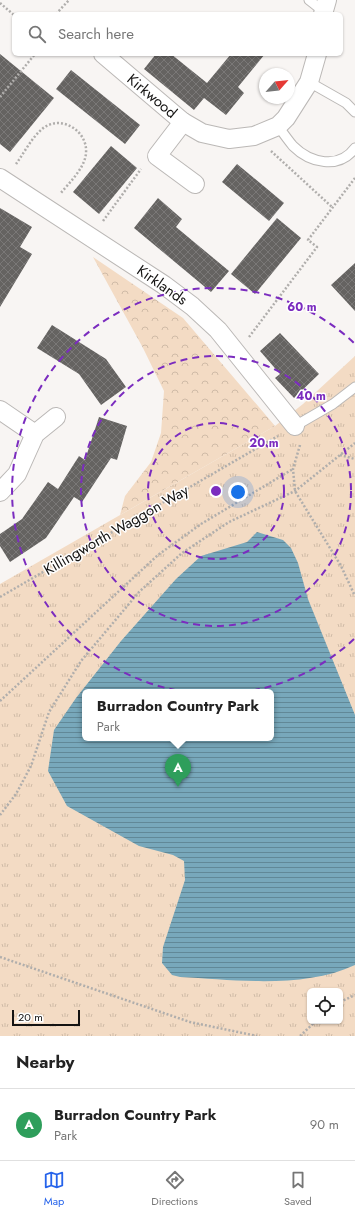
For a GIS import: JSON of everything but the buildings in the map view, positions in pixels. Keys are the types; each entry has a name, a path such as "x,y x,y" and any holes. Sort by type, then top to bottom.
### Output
{"street":[{"name":"Kirkwood","path":"105,56 183,122 202,133 230,139 254,136 278,126 286,118 310,82 317,56"},
{"name":"Kirkwood","path":"183,122 157,156 195,184"},
{"name":"Kirklands","path":"2,180 164,285 192,306 218,330 295,426"},
{"path":"0,410 35,434"},
{"path":"0,492 17,474 35,434 56,417"}],"lane":[{"path":"309,0 324,8"},
{"path":"310,82 346,103 355,112"},
{"path":"278,126 293,146 306,156 316,160 329,163 343,160 355,148"},
{"path":"295,426 333,404 355,387"}],"path":[{"path":"58,12 69,0"},
{"path":"0,3 12,13"},
{"path":"0,97 33,56"},
{"path":"2,180 41,130 58,123 74,128 81,134 85,143 86,152 84,162 48,210"},
{"path":"254,136 332,207"},
{"path":"90,237 142,168"},
{"path":"236,353 317,247 308,240 355,178"},
{"path":"295,426 301,442 293,469 295,491 341,566 355,596"},
{"name":"Killingworth Waggon Way","path":"0,598 295,426"},
{"path":"0,815 16,794 31,766 49,712 81,661 139,592 182,553 229,522 295,491 355,443"},
{"path":"340,455 355,459"},
{"path":"0,701 158,555 201,524 293,469"},
{"path":"0,957 190,1022 256,1036"},
{"path":"343,1001 355,995"},
{"path":"300,1036 313,1024"}],"green space":[{"path":"93,257 183,318 275,426 120,515 125,496 151,462 161,433 164,391 143,348"},
{"path":"355,356 355,1036 0,1036 0,584 275,426 303,404"}],"water":[{"path":"257,532 283,540 291,548 298,563 308,599 355,715 355,965 335,973 292,980 269,981 180,977 172,975 162,963 163,947 185,880 184,861 173,855 139,846 67,806 48,771 54,730 82,690 82,741 274,741 274,689 83,689 121,641 176,579 201,556 247,542"}],"place":[{"name":"Burradon Country Park","path":"178,787"}]}
